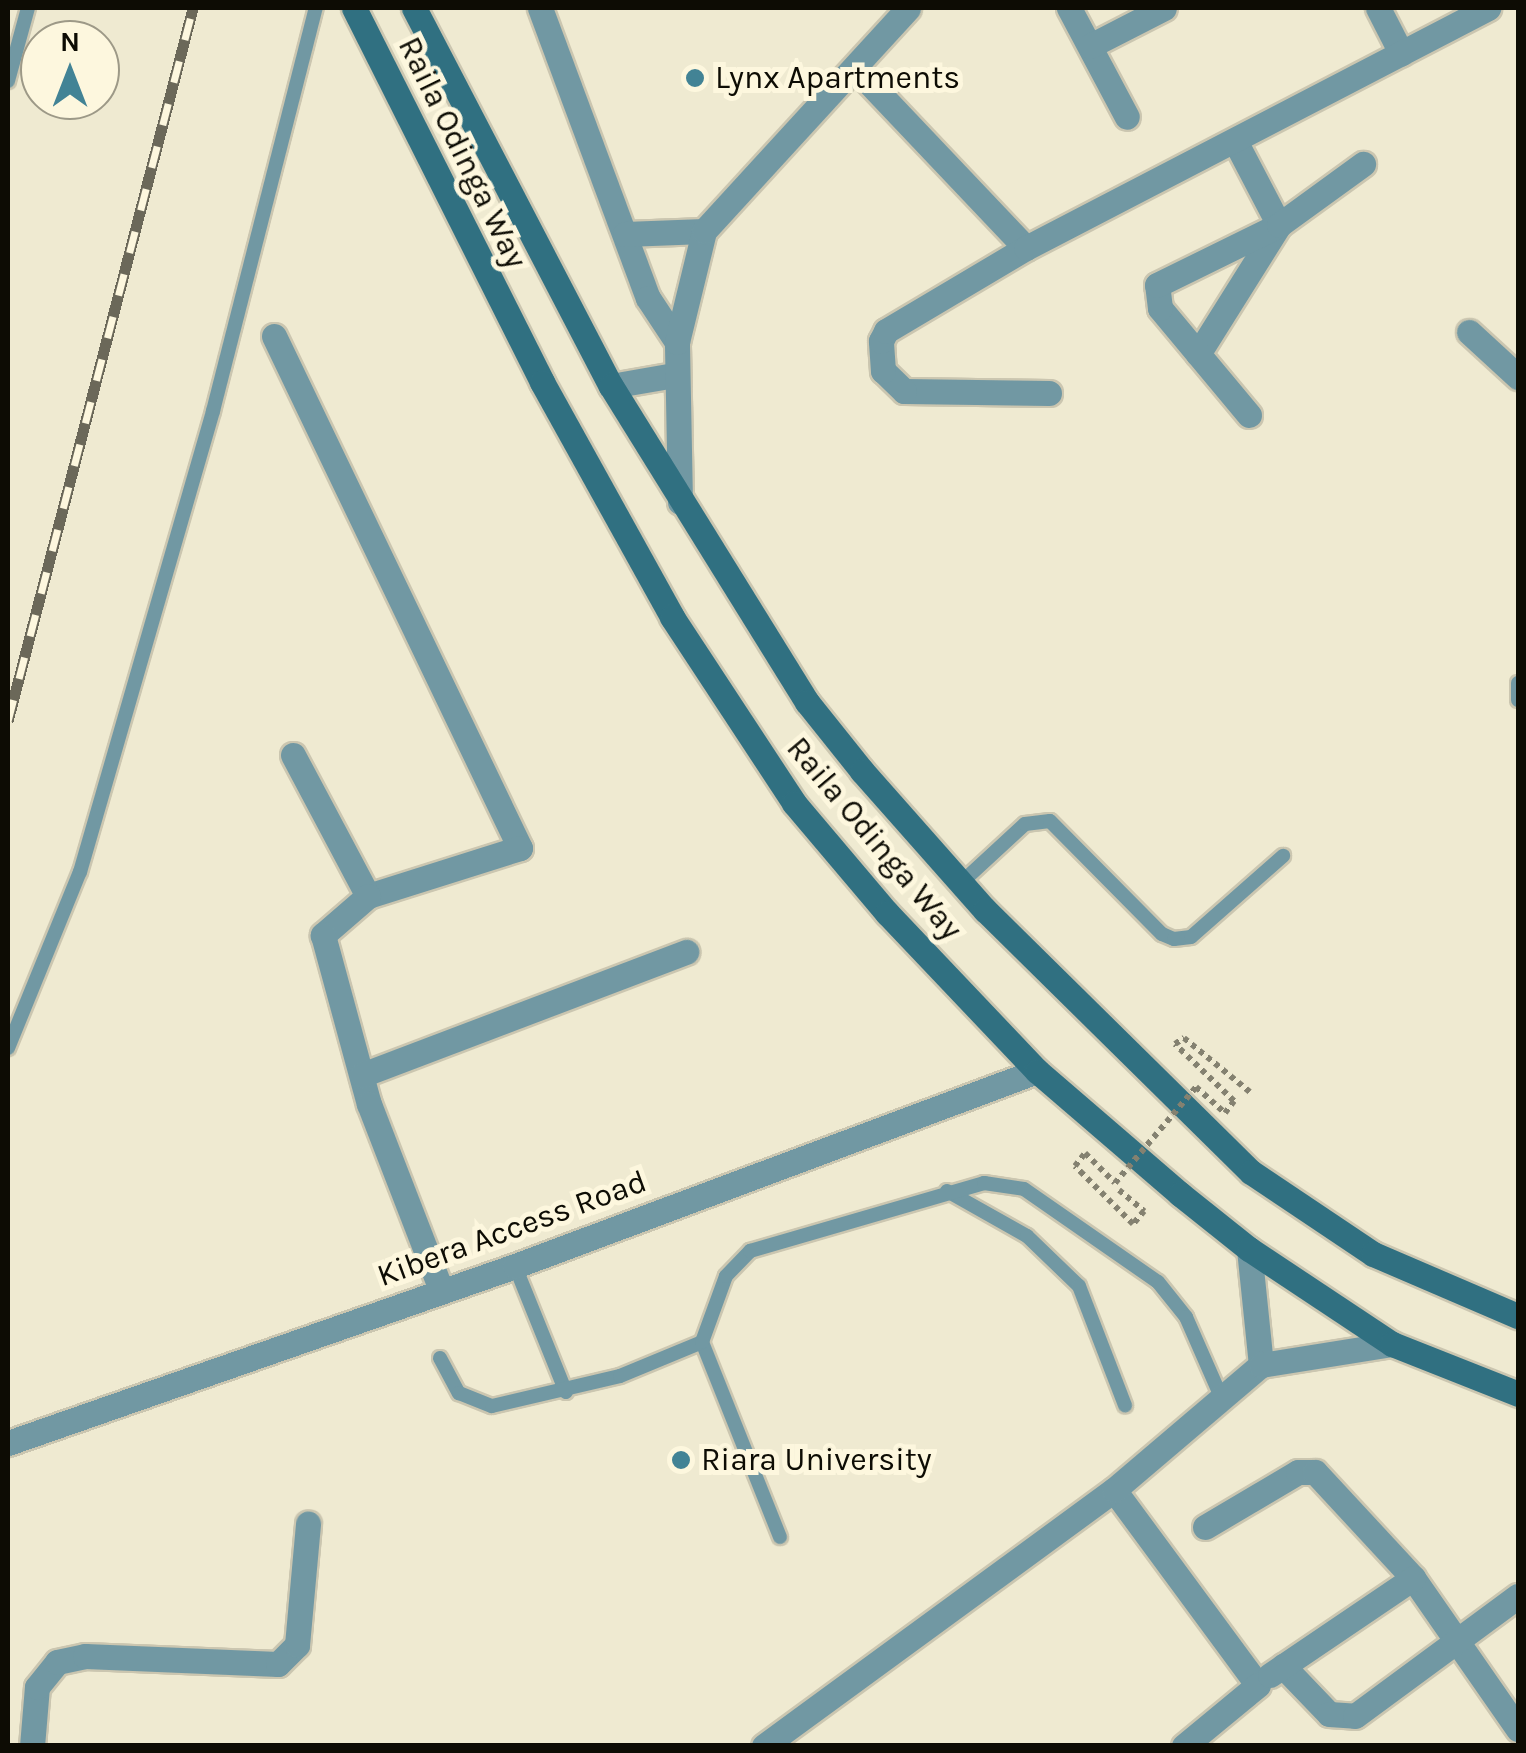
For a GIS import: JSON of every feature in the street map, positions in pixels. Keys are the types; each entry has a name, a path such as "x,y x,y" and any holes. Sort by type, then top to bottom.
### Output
{"main road":[{"name":"Raila Odinga Way","path":"354,8 533,364 709,677 794,804 887,913 1037,1070 1249,1249 1392,1344 1518,1394"},
{"name":"Raila Odinga Way","path":"414,8 611,386 807,702 961,883 1252,1172 1373,1254 1518,1316"}],"street":[{"path":"540,8 648,298 676,342"},
{"path":"680,502 676,342 704,231 857,70 908,8"},
{"path":"1070,8 1126,117"},
{"path":"1090,46 1164,8"},
{"path":"1378,8 1401,53"},
{"path":"1049,393 904,391 883,370 880,353 886,331 1026,248 1488,8"},
{"path":"857,70 1026,248"},
{"path":"1235,141 1279,226"},
{"path":"1249,416 1160,308 1158,284 1279,226 1363,164"},
{"path":"1198,354 1279,226"},
{"path":"625,234 704,231"},
{"path":"1469,332 1518,378"},
{"path":"274,336 520,848 368,896 323,936 362,1075 441,1290"},
{"path":"611,386 676,375"},
{"path":"294,755 368,896"},
{"path":"362,1075 686,952"},
{"name":"Kibera Access Road","path":"8,1443 515,1266 1037,1070"},
{"path":"1249,1249 1261,1365"},
{"path":"764,1746 1114,1490 1261,1365 1392,1344"},
{"path":"1205,1527 1298,1472 1315,1472 1414,1578 1518,1729"},
{"path":"1114,1490 1258,1684"},
{"path":"32,1746 37,1687 57,1662 85,1656 278,1664 297,1645 308,1523"},
{"path":"1184,1746 1258,1684 1414,1578"},
{"path":"1283,1666 1329,1714 1354,1716 1518,1596"}],"lane":[{"path":"8,81 28,8"},
{"path":"8,1048 80,872 213,411 316,8"},
{"path":"1518,683 1518,700"},
{"path":"961,883 1024,824 1050,822 1162,934 1191,937 1283,856"},
{"path":"780,1537 702,1342 726,1276 750,1250 984,1182 1024,1189 1158,1282 1186,1317 1222,1399"},
{"path":"946,1191 1027,1236 1079,1286 1125,1405"},
{"path":"515,1266 566,1392"},
{"path":"440,1358 459,1392 477,1403 566,1392 702,1342"}],"path":[{"path":"1119,1190 1144,1211 1133,1224 1075,1166 1084,1154 1116,1182 1196,1088 1225,1113 1234,1101 1176,1044 1184,1038 1250,1092"}],"railway":[{"path":"8,721 193,8"}],"place":[{"name":"Lynx Apartments","path":"695,78"},
{"name":"Riara University","path":"681,1460"}]}
